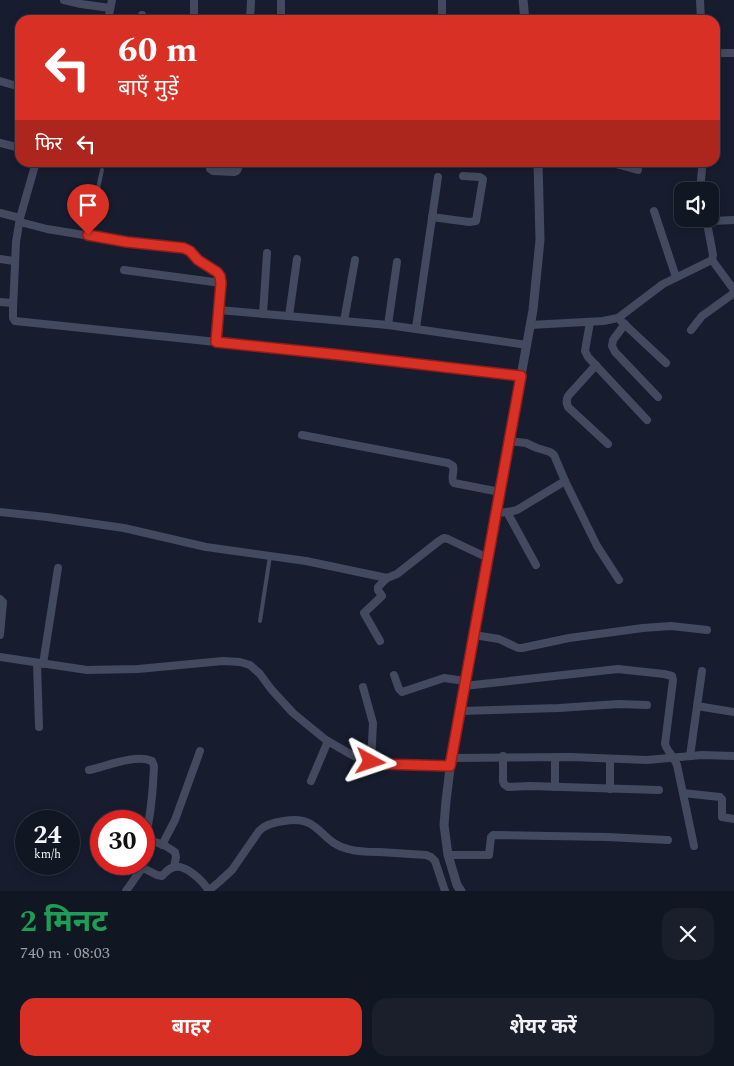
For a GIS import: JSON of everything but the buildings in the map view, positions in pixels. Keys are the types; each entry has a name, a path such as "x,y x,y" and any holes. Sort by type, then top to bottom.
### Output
{"street":[{"path":"64,0 81,4 111,4"},
{"path":"194,0 194,15"},
{"path":"250,15 251,0"},
{"path":"281,0 281,15"},
{"path":"442,0 442,15"},
{"path":"523,0 525,15"},
{"path":"700,0 701,15"},
{"path":"720,53 734,53"},
{"path":"0,81 15,86"},
{"path":"0,143 15,147"},
{"path":"35,167 16,242 13,303 13,318 16,321 514,376"},
{"path":"210,167 213,171 237,172 238,167"},
{"path":"461,891 457,885 448,855 444,825 447,764 461,711 461,682 474,635 483,556 496,513 494,491 509,441 514,376 520,344 530,325 533,310 540,240 539,167"},
{"path":"627,167 638,170"},
{"path":"701,182 702,170"},
{"path":"432,217 469,222 476,221 483,179 480,177 463,176"},
{"path":"416,328 438,177"},
{"path":"654,211 676,277"},
{"path":"0,213 47,229 127,242 188,249 198,260 220,276 216,342"},
{"path":"719,221 734,220"},
{"path":"691,330 700,318 734,292 712,260 713,255 707,227"},
{"path":"263,314 267,253"},
{"path":"0,259 14,261"},
{"path":"289,316 297,259"},
{"path":"344,321 355,260"},
{"path":"530,325 603,321 618,318 663,284 712,260"},
{"path":"388,325 397,262"},
{"path":"124,270 221,283"},
{"path":"0,302 13,303"},
{"path":"218,310 416,328 520,344"},
{"path":"618,318 666,363"},
{"path":"590,322 585,351 588,357 647,420"},
{"path":"624,324 613,340 612,346 615,352 658,397"},
{"path":"596,365 568,396 566,404 608,444"},
{"path":"302,436 448,463 454,468 452,480 454,483 494,491"},
{"path":"509,441 524,442 555,456 565,481 597,546 619,580"},
{"path":"496,513 517,510 565,481"},
{"path":"0,512 124,528 206,547 306,561 387,578"},
{"path":"507,512 536,565"},
{"path":"380,641 364,613 381,597 378,587 387,578 397,574 444,538 483,556"},
{"path":"39,727 40,664 58,568"},
{"path":"0,599 3,602 0,635"},
{"path":"474,635 499,639 522,648 570,638 643,628 677,627 707,630"},
{"path":"0,657 87,670 138,670 223,661 245,663 260,674 293,713 328,741 362,760 381,764 447,764 503,756 656,760 702,755 734,756"},
{"path":"394,675 402,692 444,678 461,682 618,669 669,674 673,680 666,744 667,750 679,773 694,846"},
{"path":"690,756 702,670"},
{"path":"363,687 373,723 371,762"},
{"path":"461,711 619,704 647,705"},
{"path":"696,706 734,712"},
{"path":"311,781 328,741"},
{"path":"162,845 175,820 200,751"},
{"path":"503,756 503,781 506,786 659,790"},
{"path":"555,756 555,787"},
{"path":"610,758 610,789"},
{"path":"90,770 120,762 146,759 152,761 154,766 151,810"},
{"path":"683,793 720,797 722,799 722,817 734,819"},
{"path":"126,891 143,868 160,876 174,867 182,868 193,874 208,891 226,877 263,827 297,819 314,826 337,845 349,850 426,855 431,857 435,861 445,891"},
{"path":"448,855 489,855 491,837 494,835 668,840"},
{"path":"155,842 176,854 174,867"}],"lane":[{"path":"88,235 102,170"},
{"path":"260,621 270,556"}],"route":[{"path":"88,235 127,242 188,249 198,260 217,272 221,283 216,342 521,376 450,766 371,762"}]}
